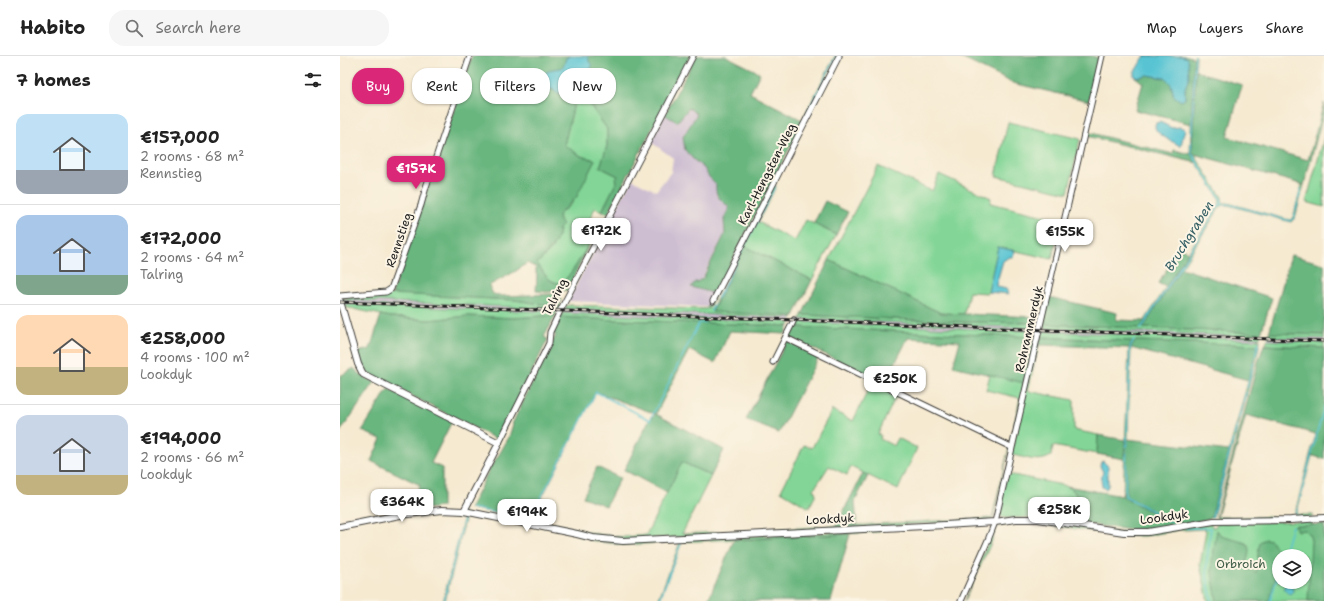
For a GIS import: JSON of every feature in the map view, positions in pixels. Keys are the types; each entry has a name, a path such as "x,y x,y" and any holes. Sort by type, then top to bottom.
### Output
{"street":[{"name":"Rennstieg","path":"340,296 386,292 391,289 421,205 470,56"},
{"name":"Talring","path":"464,511 549,343 550,332 560,311 693,56"},
{"name":"Karl-Hengsten-Weg","path":"713,301 839,56"},
{"name":"Rohrammerdyk","path":"961,601 988,540 994,522 1102,56"},
{"path":"340,301 358,364 363,374 499,443"},
{"path":"772,362 786,338 794,320"},
{"path":"786,338 1011,447"},
{"name":"Lookdyk","path":"340,527 400,515 442,510 464,511 593,538 623,541 994,522 1016,519 1038,519 1124,532 1148,532 1214,520 1291,520 1324,518"}],"shaded area":[{"path":"690,108 697,114 683,137 685,150 704,168 709,177 716,184 717,196 729,207 724,219 725,233 702,278 691,287 714,293 707,307 568,301 632,179 656,191 671,172 673,158 651,142 665,114"},
{"path":"342,300 559,309 557,312 343,304"},
{"path":"564,309 793,318 791,322 562,313"},
{"path":"800,319 1035,328 1035,331 799,322"},
{"path":"1043,328 1260,337 1260,340 1042,331"},
{"path":"1268,337 1324,339 1324,343 1267,340"}],"green space":[{"path":"472,56 570,56 566,58 564,65 561,68 550,70 550,68 480,68 480,104 550,104 550,89 554,90 558,94 558,104 574,104 564,145 581,156 595,160 576,198 559,214 558,218 563,225 559,229 558,237 555,243 537,263 547,278 554,282 563,283 588,246 587,244 590,239 594,241 589,246 571,282 569,290 546,292 536,291 536,267 527,263 489,286 493,294 504,296 555,294 559,296 561,300 560,307 515,300 392,294 456,104 472,104 472,68 468,68"},
{"path":"588,56 690,56 608,214 602,211 618,176 600,167 607,146 607,129 589,104 616,104 616,68 585,68 589,61"},
{"path":"696,56 726,56 760,73 750,93 804,121 709,307 707,307 713,293 691,287 695,282 703,278 725,234 724,219 729,207 717,195 716,184 709,177 704,168 685,150 683,137 697,114 689,108 677,122 665,114"},
{"path":"835,56 837,56 804,121 802,120"},
{"path":"957,56 1091,56 1099,58 1089,101 1013,83"},
{"path":"1180,56 1194,58 1191,124 1135,110 1143,83 1134,76 1139,77 1147,75 1165,78 1171,84 1174,96 1185,99 1185,88 1189,78 1185,57"},
{"path":"1194,56 1196,56 1192,151 1222,197 1223,203 1228,203 1291,220 1302,185 1304,185 1295,218 1291,222 1228,205 1220,207 1143,328 1261,333 1260,337 1043,328 1043,324 1140,328 1220,203 1219,198 1190,151"},
{"path":"1196,71 1242,85 1227,137 1308,160 1324,103 1324,111 1304,185 1194,154 1192,151"},
{"path":"574,104 589,104 607,129 607,146 600,167 618,176 602,211 595,208 587,225 573,220 568,229 578,235 577,237 581,240 585,237 590,239 575,267 563,283 558,283 547,278 537,263 552,249 558,235 560,223 558,218 559,214 572,203 595,160 581,156 564,145"},
{"path":"1008,122 1080,139 1068,193 996,176"},
{"path":"1087,132 1173,154 1174,150 1191,154 1197,163 1086,136"},
{"path":"1324,138 1324,207 1306,202"},
{"path":"878,166 932,191 939,174 991,198 990,203 1061,220 1052,259 998,247 988,293 969,292 964,314 941,313 829,260"},
{"path":"774,185 776,186 758,222 795,241 806,220 836,235 812,280 745,246 712,311 794,316 793,318 564,309 566,306 570,305 710,308 714,304"},
{"path":"825,201 848,212 836,235 814,223"},
{"path":"745,246 812,280 794,316 712,312"},
{"path":"1181,248 1188,252 1166,287 1158,283"},
{"path":"1291,255 1324,264 1324,335 1269,333"},
{"path":"829,260 941,313 1038,317 1036,323 962,322 802,315"},
{"path":"1181,268 1272,298 1261,333 1143,328"},
{"path":"398,294 515,300 560,307 559,309 342,300 342,298"},
{"path":"1049,297 1117,313 1116,320 1145,321 1140,328 1043,324"},
{"path":"343,304 557,312 556,315 514,318 468,316 429,320 391,317 344,307"},
{"path":"562,313 791,322 789,326 593,319 560,317"},
{"path":"381,315 429,320 468,316 514,318 556,315 544,337 548,339 498,440 367,373 363,369 358,352 370,349"},
{"path":"802,315 962,322 1036,323 1035,328 800,319"},
{"path":"560,317 789,326 785,334 730,331 715,363 689,350 656,414 596,392 531,519 470,508 490,468 509,437 512,424 556,335 552,333"},
{"path":"799,322 1035,331 1034,337 1036,337 1010,443 1020,398 986,390 990,374 1024,382 1033,337 796,327"},
{"path":"796,327 1034,337 1024,383 953,366 960,341 908,338 885,383 789,337"},
{"path":"1042,331 1260,340 1257,357 1213,517 1211,517 1258,345 1136,341 1131,348 1126,495 1179,525 1177,525 1126,499 1123,496 1129,348 1132,341 1041,337"},
{"path":"1269,333 1324,335 1324,339 1268,337"},
{"path":"1038,337 1041,337 1028,391 1074,400 1074,430 1098,435 1097,454 1053,446 1051,456 1041,460 1012,455 1008,474 1067,486 1074,491 1079,500 1076,523 1039,517 1004,518 998,513"},
{"path":"1041,337 1132,341 1129,348 1039,345"},
{"path":"1267,340 1324,343 1324,348 1266,345"},
{"path":"787,341 819,356 779,433 746,420"},
{"path":"1136,341 1258,345 1248,380 1131,348"},
{"path":"1264,345 1324,348 1324,459 1310,455 1316,434 1246,415 1216,517 1258,362"},
{"path":"354,368 360,375 375,382 340,432 340,376"},
{"path":"872,382 897,394 878,434 881,436 880,439 894,446 898,438 917,448 898,490 851,467 847,475 829,466 814,489 816,494 809,508 781,491 804,445 812,448 832,410 853,421"},
{"path":"388,389 452,421 431,463 442,468 442,507 407,511 420,485 371,461 381,439 362,431"},
{"path":"656,414 724,450 711,476 682,462 667,493 624,470 649,420"},
{"path":"1098,435 1125,440 1124,459 1097,454"},
{"path":"1127,439 1229,451 1211,517 1208,519 1179,525 1126,496"},
{"path":"1009,448 993,518 991,520 621,540 591,535 531,520 470,508 531,519 598,534 623,537 646,535 682,462 711,476 682,534 992,518"},
{"path":"1310,455 1312,456 1296,515 1312,515 1312,518 1217,519 1216,517 1294,517"},
{"path":"597,467 620,478 606,506 583,497"},
{"path":"863,473 868,476 855,501 857,525 836,526"},
{"path":"1067,486 1122,496 1123,489 1123,496 1126,499 1177,525 1162,528 1132,530 1076,523 1079,500 1074,491"},
{"path":"464,516 466,516 445,601 443,601"},
{"name":"Orbroich","path":"1041,520 1123,533 1211,523 1212,527 1215,527 1217,523 1312,521 1312,524 1293,526 1324,525 1324,601 1208,601 1200,565 1206,530 1204,529 1183,529 1145,536 1127,536 1032,523 997,526 992,541 964,601 996,523"},
{"path":"1324,524 1324,601 1308,601 1309,589 1312,589 1311,541 1310,536 1305,530 1296,530 1296,525"},
{"path":"880,530 880,532 682,542 659,601 680,542 623,545 588,540 589,538 610,542"},
{"path":"1217,530 1221,536 1246,543 1248,545 1249,551 1245,567 1256,573 1261,541 1266,539 1271,540 1276,549 1272,549 1273,589 1269,601 1217,601 1212,573 1212,562"},
{"path":"850,534 831,601 708,601 734,540"}],"water":[{"path":"570,56 588,56 592,66 591,68 561,68 564,65 566,58"},
{"path":"1145,56 1180,56 1185,57 1188,60 1189,78 1185,88 1185,99 1181,101 1174,96 1171,84 1165,78 1147,75 1139,77 1134,76 1134,72"},
{"path":"558,68 558,94 554,90 550,89 550,70"},
{"path":"1160,122 1172,128 1180,127 1185,129 1180,146 1156,130 1156,123"},
{"path":"998,247 1015,251 1013,257 1009,257 1003,261 996,285 997,287 1006,289 1009,294 988,292"},
{"path":"1103,461 1108,466 1108,486 1105,489 1102,487 1101,478 1103,472 1100,466 1101,462"},
{"path":"1285,589 1292,589 1293,592 1291,594 1286,592"}],"waterway":[{"path":"808,111 836,56"},
{"name":"Bruchgraben","path":"1141,329 1222,201 1191,151 1195,56"},
{"path":"717,299 775,187"},
{"path":"1220,205 1228,204 1290,221 1294,218 1301,189"},
{"path":"711,311 714,304"},
{"path":"471,508 530,519 596,392 650,420 699,323 705,323"},
{"name":"Bruchgraben","path":"1134,340 1130,348 1125,496 1174,523"},
{"path":"1247,388 1259,342"},
{"path":"1234,436 1246,392"},
{"path":"1295,516 1324,407"},
{"path":"1212,517 1233,439"},
{"path":"444,601 465,514"},
{"path":"1285,549 1292,526"},
{"name":"Bruchgraben","path":"1186,528 1211,528 1207,560 1207,577 1212,601"},
{"path":"659,601 681,543"},
{"path":"1270,601 1274,589"}],"railway":[{"path":"340,302 1324,341"}]}
